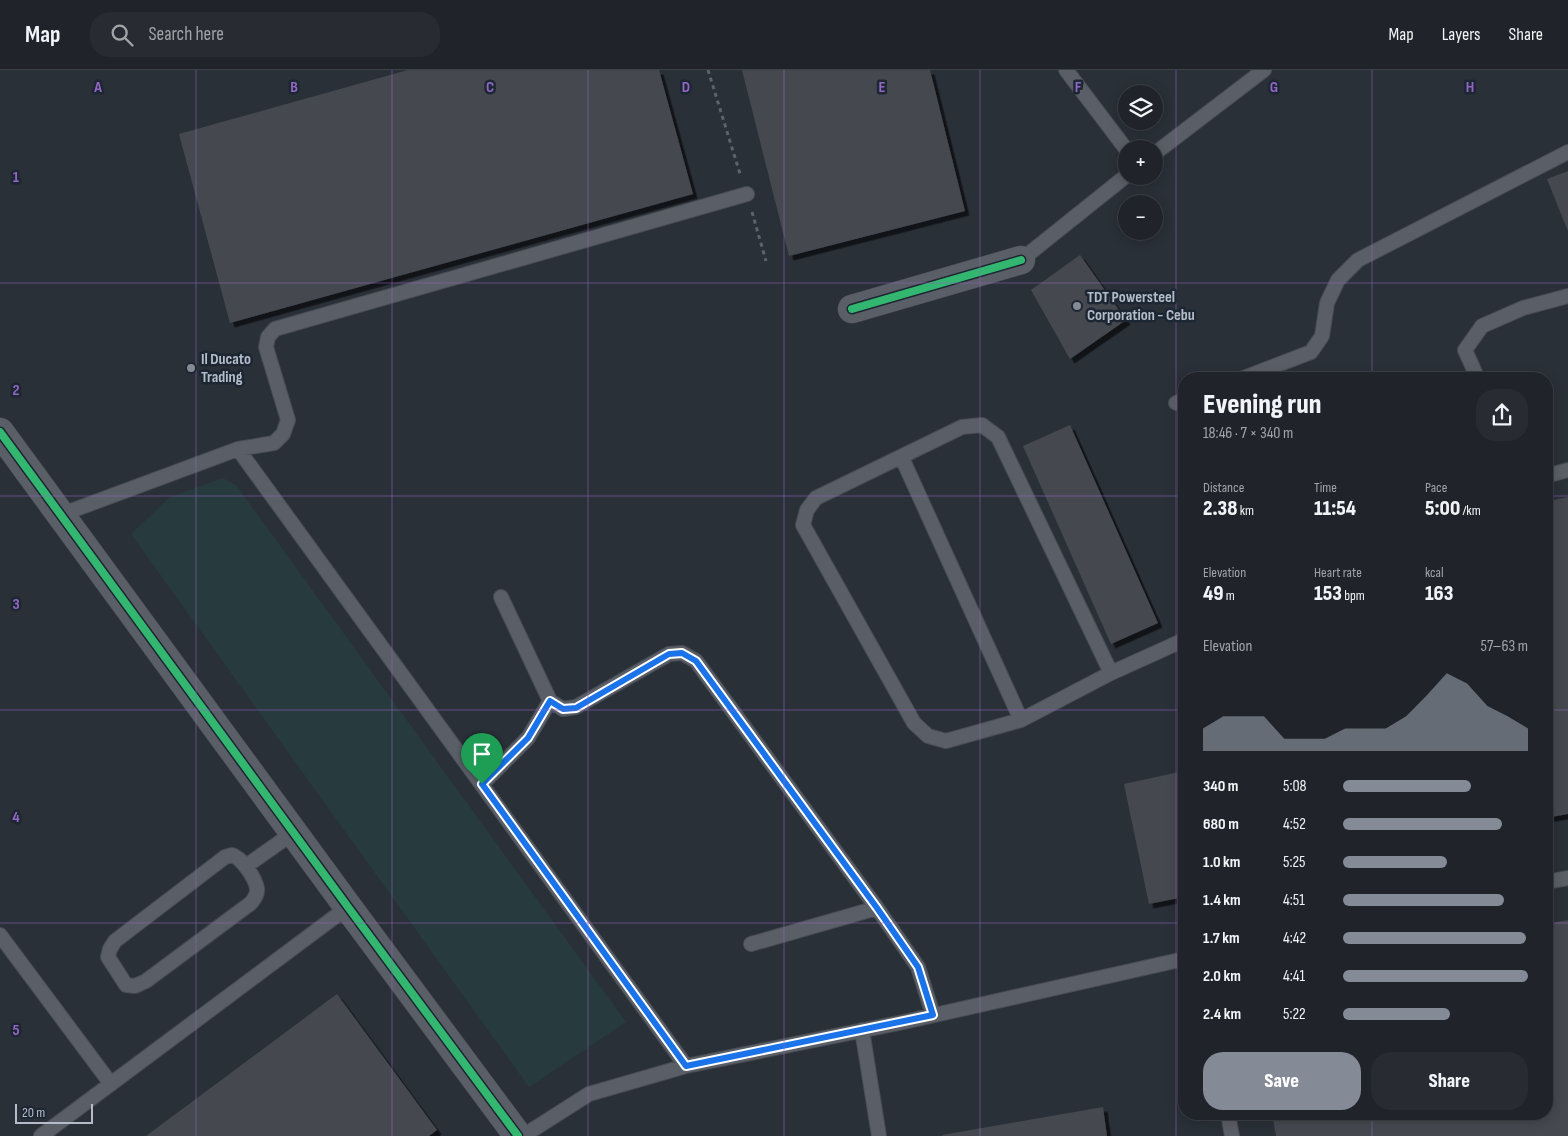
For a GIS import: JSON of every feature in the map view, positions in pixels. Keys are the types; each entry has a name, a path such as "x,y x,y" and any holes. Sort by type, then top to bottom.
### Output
{"street":[{"path":"852,309 1021,260"},
{"path":"0,432 518,1136"}],"lane":[{"path":"1066,70 1119,140"},
{"path":"1163,147 1264,70"},
{"path":"1259,372 1311,352 1322,336 1327,302 1338,280 1358,260 1568,152"},
{"path":"1021,260 1118,182"},
{"path":"60,514 238,449 274,443 283,434 288,420 266,347 268,337 275,329 747,194"},
{"path":"1475,372 1465,350 1482,326 1522,308 1568,296"},
{"path":"1111,673 998,438 982,425 962,427 902,458 816,498 806,510 803,525 914,722 928,736 946,741 1021,720 1111,673 1178,643"},
{"path":"238,449 686,1066"},
{"path":"902,458 1021,720"},
{"path":"1553,474 1568,470"},
{"path":"501,597 550,701 563,709 576,708 669,654 682,653 696,661 918,967 933,1015"},
{"path":"482,784 528,738 550,701"},
{"path":"246,866 294,833"},
{"path":"232,855 238,857 246,866 257,888 256,897 251,903 146,981 135,986 126,985 108,957 110,948 115,941 225,857 232,855"},
{"path":"1553,881 1568,878"},
{"path":"41,1136 348,907"},
{"path":"751,944 877,908"},
{"path":"0,935 111,1084"},
{"path":"523,1136 589,1094 686,1066 933,1015 1178,960"},
{"path":"862,1030 879,1136"},
{"path":"1229,1120 1232,1136"}],"path":[{"path":"708,70 766,261"}],"green space":[{"path":"223,478 236,485 626,1022 529,1087 131,534 170,497"}],"building":[{"path":"408,70 659,70 693,194 230,323 179,134"},
{"path":"742,70 930,70 965,211 789,256"},
{"path":"1568,171 1568,231 1547,179"},
{"name":"TDT Powersteel Corporation - Cebu","path":"1080,255 1126,320 1070,359 1031,290"},
{"path":"1070,425 1158,623 1111,644 1023,446"},
{"path":"1568,497 1568,814 1553,817 1553,500"},
{"path":"1178,772 1178,898 1149,904 1124,784"},
{"path":"1568,920 1568,1136 1276,1136 1273,1120 1553,1120 1553,923"},
{"path":"337,994 437,1130 429,1136 146,1136"},
{"path":"1103,1107 1107,1136 942,1136 942,1135"}],"cycle path":[{"path":"852,309 1021,260"},
{"path":"0,432 518,1136"}],"place":[{"name":"TDT Powersteel Corporation - Cebu","path":"1077,306"},
{"name":"Il Ducato Trading","path":"191,368"}],"route":[{"path":"682,653 696,661 918,967 933,1015 686,1066 482,784 528,738 550,701 563,709 576,708 669,654 682,653"}]}
